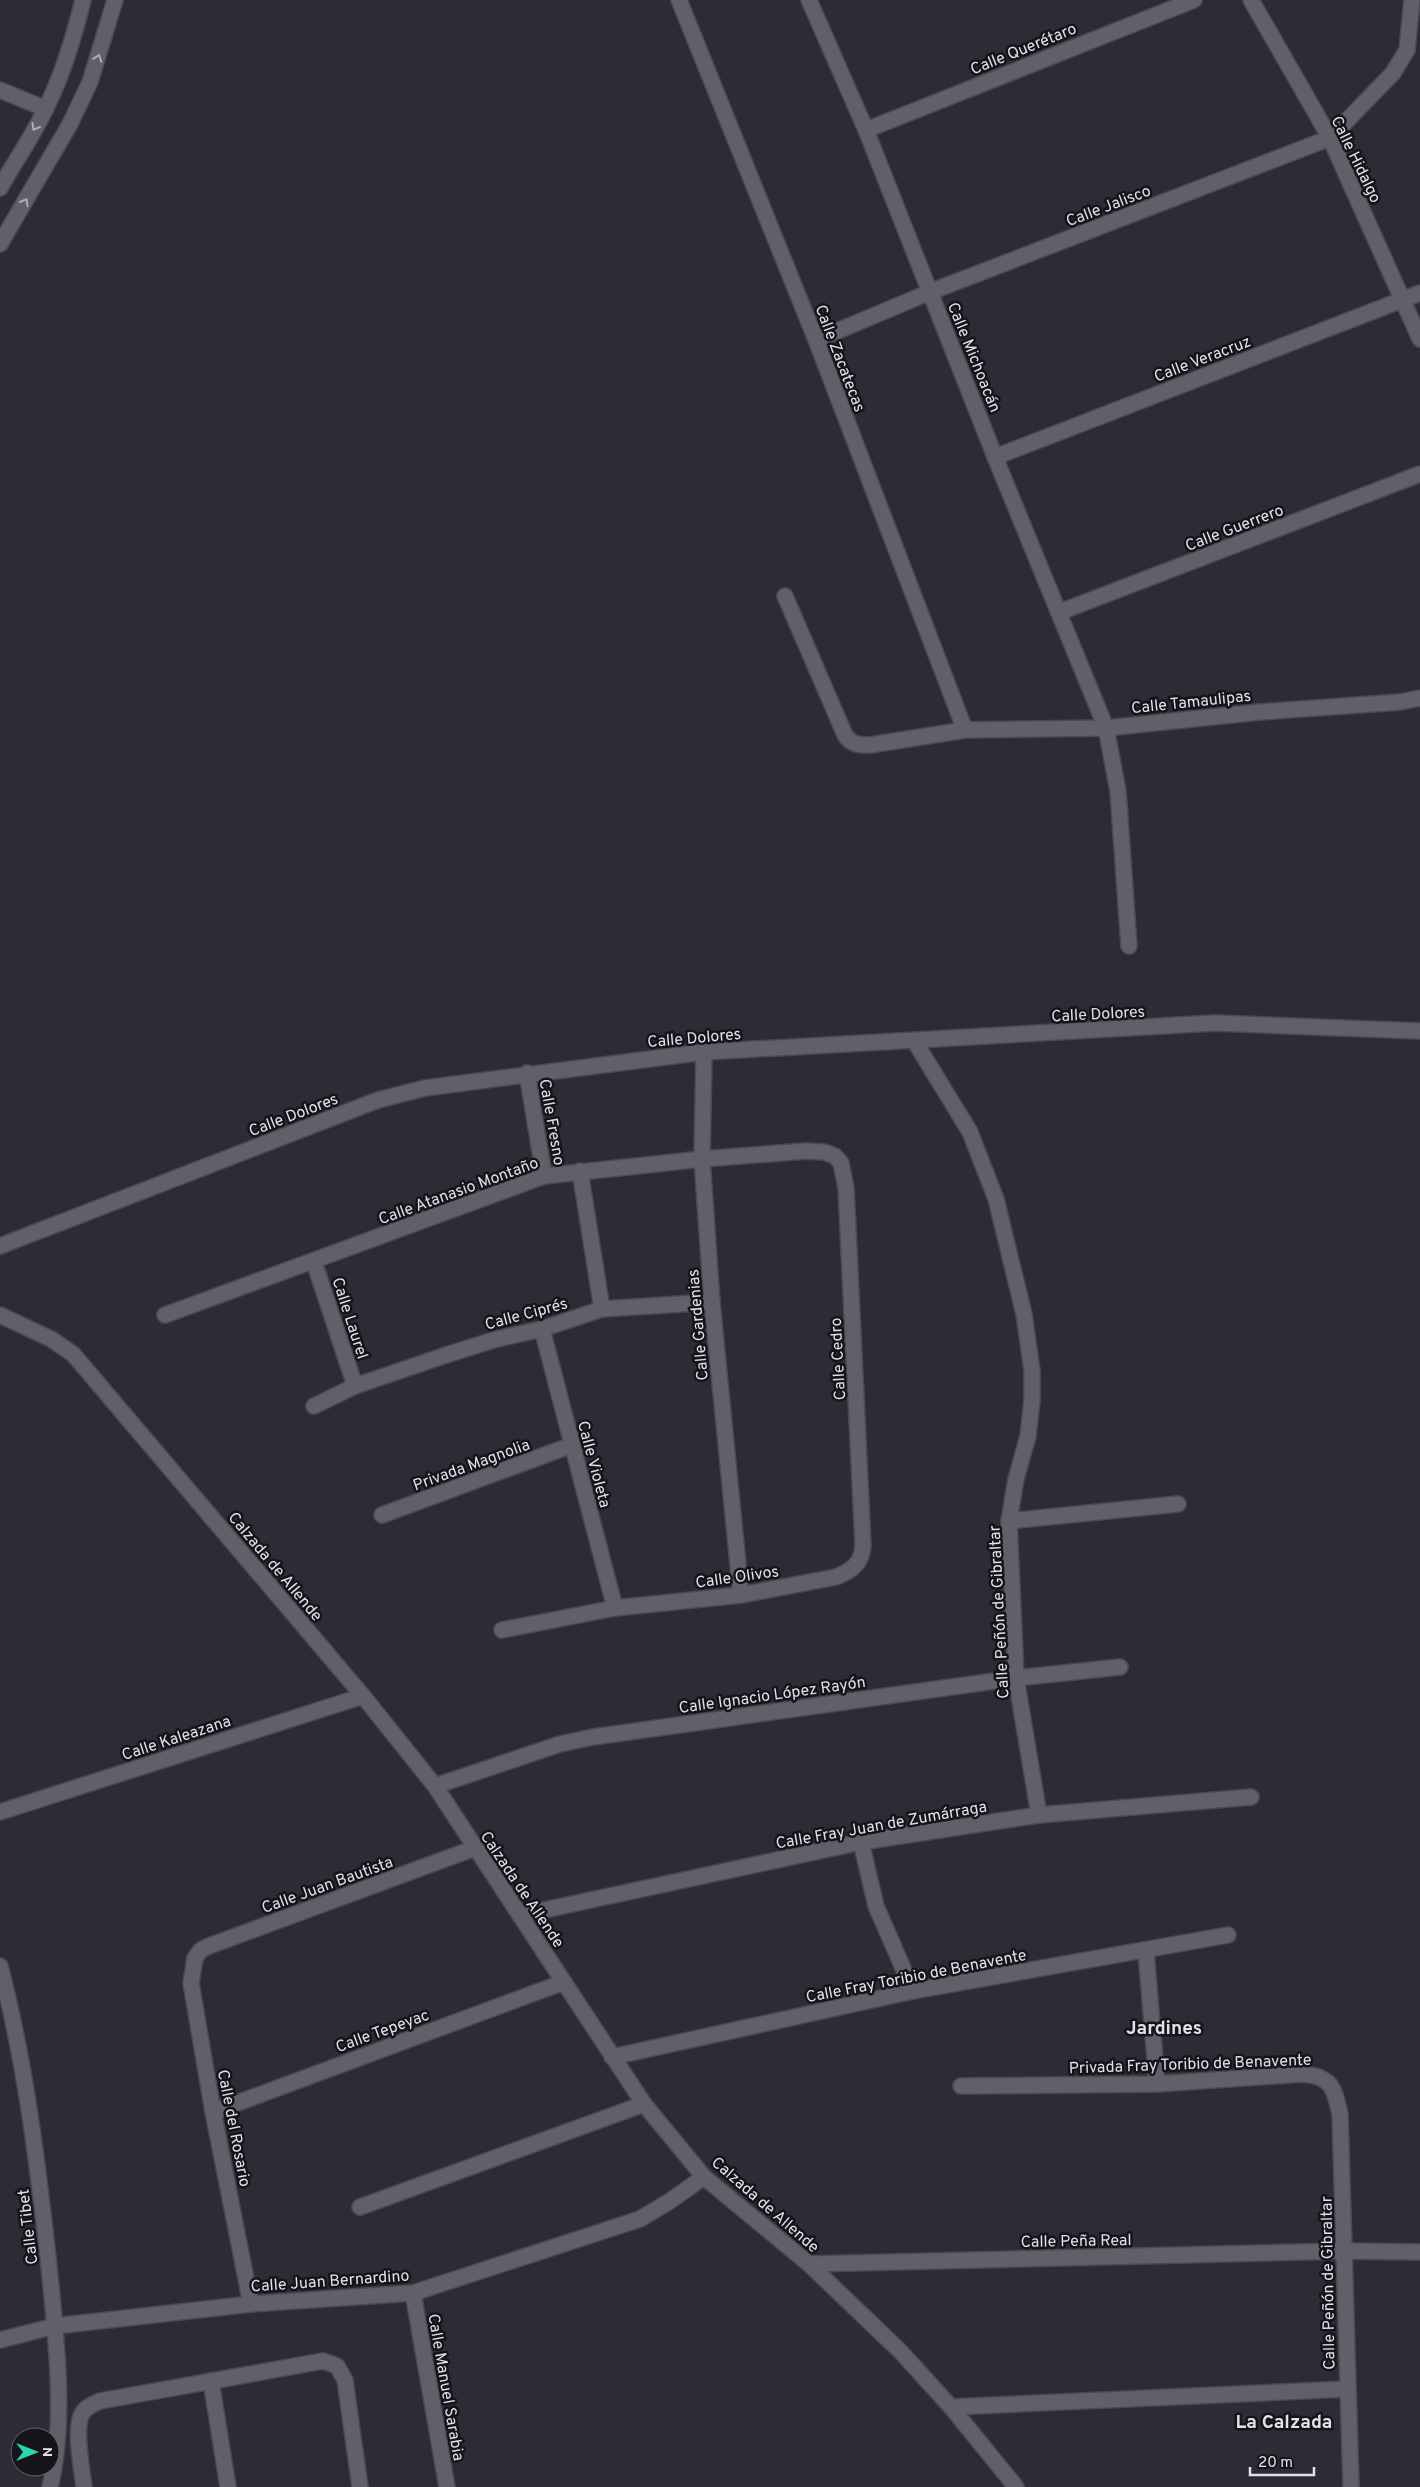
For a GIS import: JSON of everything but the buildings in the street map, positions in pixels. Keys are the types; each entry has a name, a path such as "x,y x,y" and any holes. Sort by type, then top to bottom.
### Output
{"street":[{"path":"0,188 46,109 69,52 83,0"},
{"path":"0,244 74,115 90,82 115,0"},
{"name":"Calle Zacatecas","path":"679,0 816,340 965,730"},
{"name":"Calle Michoacán","path":"810,0 866,130 1106,728 1118,791 1129,946"},
{"name":"Calle Querétaro","path":"866,130 1194,0"},
{"name":"Calle Hidalgo","path":"1251,0 1330,138 1420,340"},
{"name":"Calle Jalisco","path":"816,340 930,292 1330,138 1394,73 1407,50 1412,0"},
{"path":"0,90 46,109"},
{"name":"Calle Veracruz","path":"996,457 1420,293"},
{"name":"Calle Guerrero","path":"1060,612 1420,474"},
{"name":"Calle Tamaulipas","path":"785,596 840,724 851,742 870,746 965,730 1106,728 1260,712 1400,702 1420,698"},
{"name":"Calle Dolores","path":"0,1246 378,1100 426,1088 704,1052 916,1042 1215,1023 1420,1031"},
{"name":"Calle Peñón de Gibraltar","path":"916,1042 970,1132 996,1199 1024,1314 1032,1371 1032,1400 1028,1436 1016,1479 1009,1521 1016,1678 1039,1815"},
{"name":"Calle Gardenias","path":"704,1052 702,1159 712,1302 741,1595"},
{"name":"Calle Fresno","path":"527,1074 544,1176"},
{"name":"Calle Atanasio Montaño","path":"165,1315 314,1262 544,1176 702,1159 806,1151 824,1152 835,1156"},
{"name":"Calle Cedro","path":"835,1156 841,1163 846,1188 863,1545 859,1562"},
{"path":"580,1171 602,1309"},
{"name":"Calle Laurel","path":"314,1262 355,1386"},
{"name":"Calle Ciprés","path":"314,1406 355,1386 497,1339 542,1329 602,1309 712,1302"},
{"name":"Calzada de Allende","path":"0,1315 52,1339 73,1354 363,1696 435,1786 521,1914 644,2104 704,2177 809,2264 900,2352 951,2407 1016,2487"},
{"name":"Calle Violeta","path":"542,1329 615,1608"},
{"name":"Privada Magnolia","path":"382,1515 572,1445"},
{"path":"1009,1521 1178,1504"},
{"name":"Calle Olivos","path":"502,1630 615,1608 741,1595 836,1577 850,1572 859,1562"},
{"name":"Calle Ignacio López Rayón","path":"435,1786 560,1744 592,1737 1016,1678 1120,1667"},
{"name":"Calle Kaleazana","path":"0,1812 363,1696"},
{"name":"Calle Fray Juan de Zumárraga","path":"521,1914 861,1842 1039,1815 1251,1797"},
{"path":"861,1842 876,1906 913,1990"},
{"name":"Calle Juan Bautista","path":"195,1958 201,1950 209,1946 475,1848"},
{"name":"Calle Fray Toribio de Benavente","path":"612,2057 913,1990 1146,1951 1228,1935"},
{"path":"1146,1951 1156,2084"},
{"name":"Calle del Rosario","path":"195,1958 191,1983 213,2112 251,2304"},
{"name":"Calle Tibet","path":"1,1977 31,2114 55,2326 58,2443 50,2487"},
{"name":"Calle Tepeyac","path":"213,2112 564,1982"},
{"name":"Privada Fray Toribio de Benavente","path":"961,2086 1156,2084 1302,2074 1317,2075 1328,2081"},
{"name":"Calle Peñón de Gibraltar","path":"1328,2081 1335,2094 1340,2114 1351,2487"},
{"path":"360,2207 644,2104"},
{"name":"Calle Juan Bernardino","path":"0,2340 55,2326 251,2304 413,2293 640,2219 704,2177"},
{"name":"Calle Peña Real","path":"809,2264 1344,2251 1420,2252"},
{"name":"Calle Manuel Sarabia","path":"413,2293 447,2487"},
{"path":"84,2487 80,2446 80,2419 84,2411 91,2405 315,2361 332,2362 337,2366 345,2380 360,2487"},
{"path":"212,2381 228,2487"},
{"path":"951,2407 1347,2389"}],"district":[{"name":"Jardines","path":"1164,2027"},
{"name":"La Calzada","path":"1284,2421"}]}
